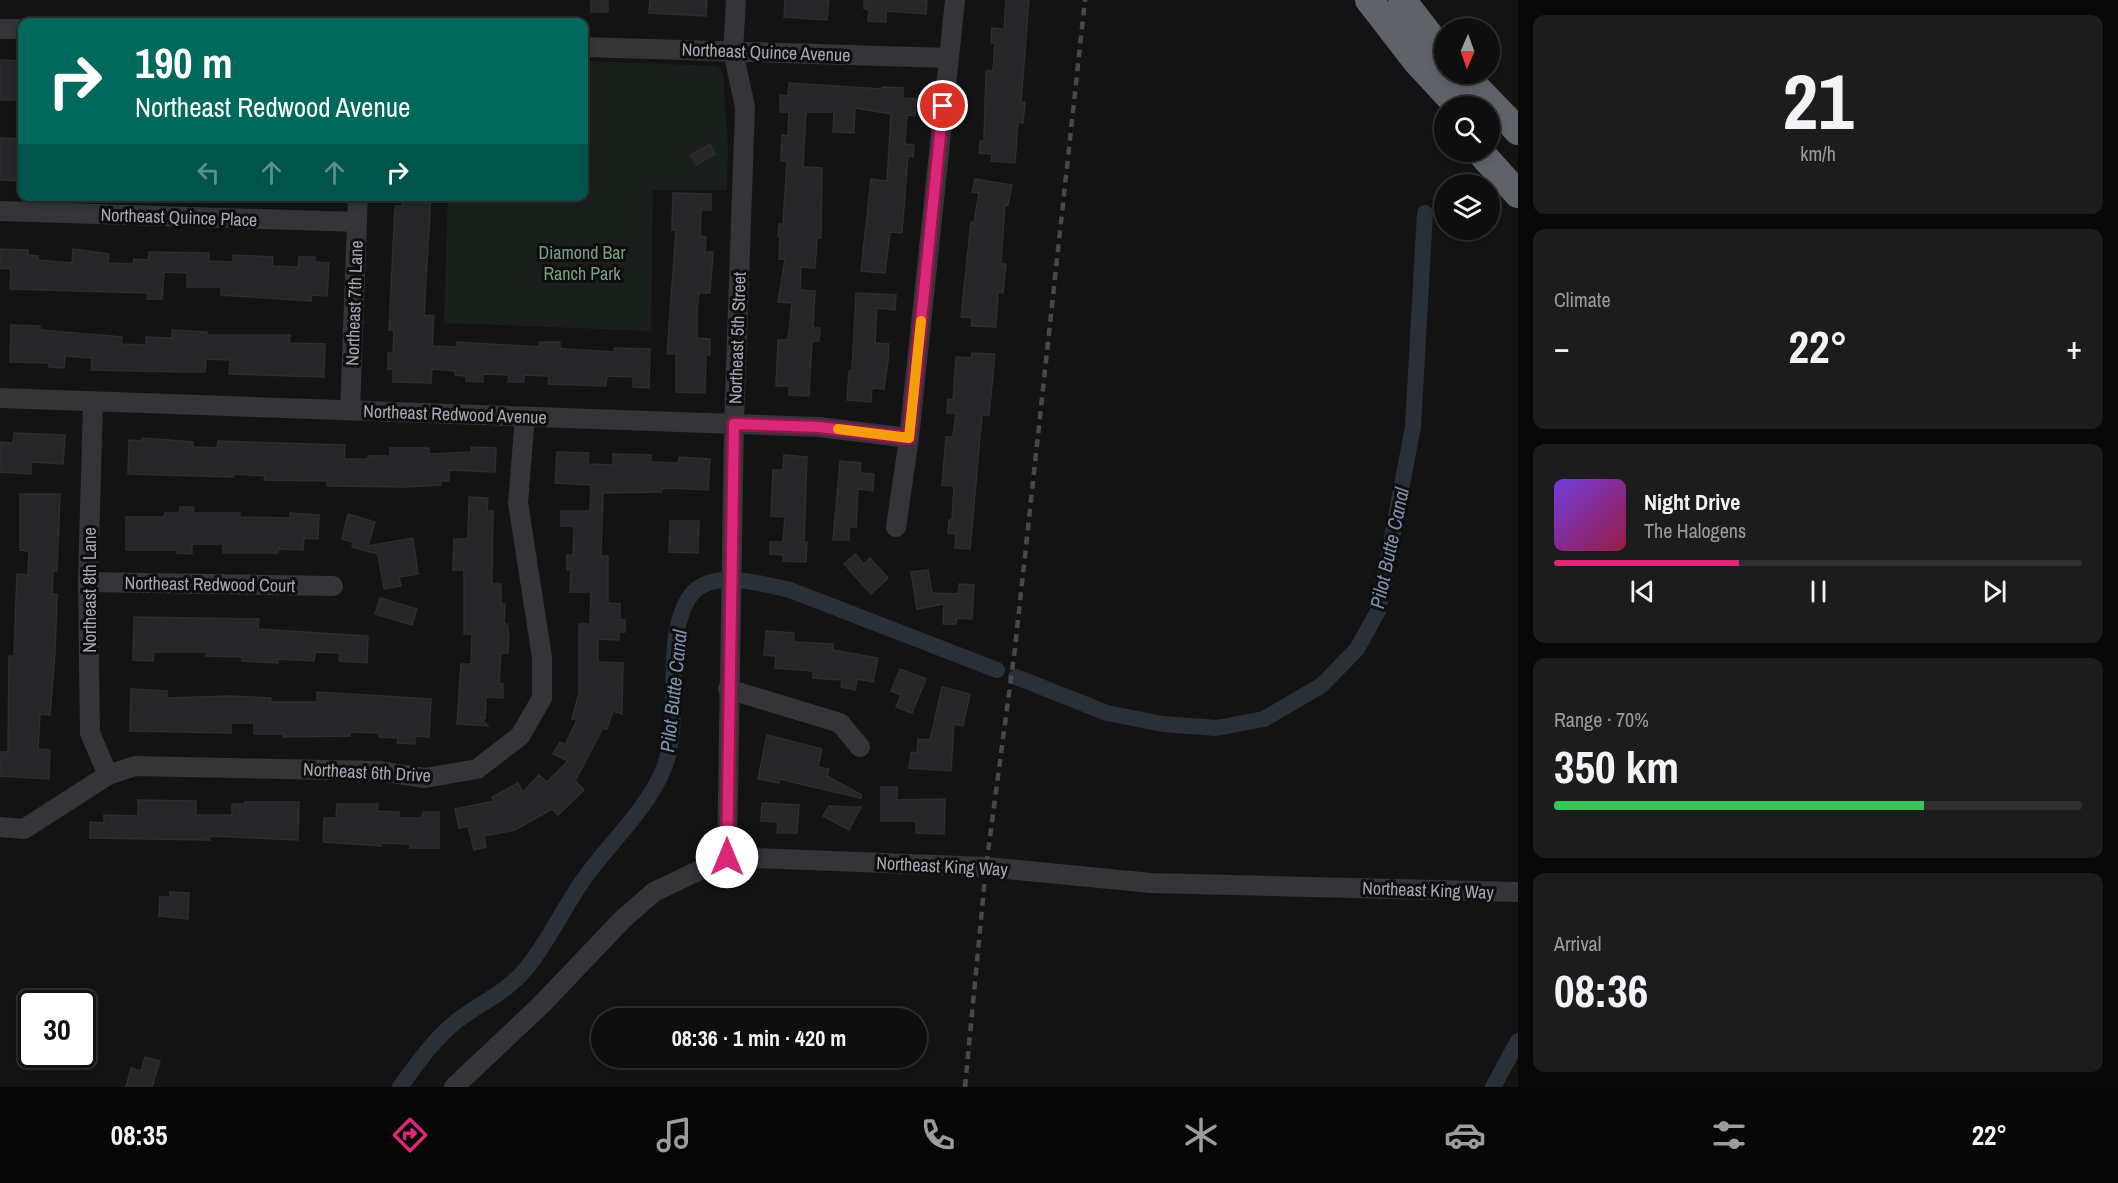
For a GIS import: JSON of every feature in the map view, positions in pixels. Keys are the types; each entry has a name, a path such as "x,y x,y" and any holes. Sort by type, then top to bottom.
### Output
{"highway":[{"path":"1369,0 1440,96"},
{"path":"1402,0 1434,41"},
{"path":"1417,62 1449,96"},
{"path":"1472,84 1518,132"},
{"path":"1500,150 1518,167"},
{"path":"1489,162 1518,194"}],"street":[{"name":"Northeast 5th Street","path":"727,857 734,424 745,107 733,51 736,0"},
{"path":"896,527 909,438 955,0"},
{"path":"0,29 18,29"},
{"name":"Northeast Quince Avenue","path":"588,47 948,58"},
{"name":"Northeast 7th Lane","path":"350,410 358,201"},
{"name":"Northeast Quince Place","path":"0,211 357,222"},
{"name":"Northeast Redwood Avenue","path":"0,398 819,427 909,438"},
{"name":"Northeast 8th Lane","path":"93,401 88,582 90,732 108,775"},
{"name":"Northeast 6th Drive","path":"0,827 24,829 108,775 135,766 379,771 425,778 477,770 520,736 542,699 542,657 518,503 525,416"},
{"name":"Northeast Redwood Court","path":"88,582 333,586"},
{"path":"728,689 840,723 860,747"},
{"name":"Northeast King Way","path":"454,1087 541,1005 622,920 646,899 710,863 727,857 987,867 1151,883 1518,892"}],"green space":[{"name":"Diamond Bar Ranch Park","path":"588,61 718,66 723,73 728,145 727,190 653,190 651,331 444,323 448,201 588,201"}],"building":[{"path":"591,0 608,0 608,12 591,12"},
{"path":"650,0 707,0 706,16 649,13"},
{"path":"785,0 829,0 827,20 784,17"},
{"path":"864,0 927,0 926,14 886,11 886,22 868,21 869,10 864,9"},
{"path":"1006,0 1029,0 1021,102 1025,102 1023,123 1018,122 1015,163 991,161 992,154 979,153 980,141 984,141 986,71 993,71 995,43 991,43 992,28 1004,29"},
{"path":"0,60 18,61 18,100 0,100"},
{"path":"789,83 882,89 882,87 903,88 903,98 916,99 915,116 907,115 905,144 914,145 913,157 908,156 902,233 890,232 885,273 861,271 871,179 887,181 891,114 855,108 854,133 833,132 834,112 806,112 803,167 822,168 821,238 817,238 815,268 801,267 800,290 815,291 813,328 820,328 819,341 812,341 809,396 789,395 789,386 776,386 778,340 788,340 792,303 778,302 785,259 779,259 780,236 778,236 779,224 783,224 787,161 781,161 782,135 788,136 789,112 780,112 780,95 788,96"},
{"path":"0,138 18,139 18,181 0,180"},
{"path":"710,144 715,154 696,165 691,155"},
{"path":"975,179 1012,185 1008,205 1005,204 1001,264 1006,264 1003,293 998,292 996,327 971,326 972,318 961,317 971,222 974,222 979,193 972,192"},
{"path":"673,193 711,194 711,210 701,210 700,236 706,237 705,252 713,252 710,293 699,293 697,313 697,338 710,339 710,355 706,355 705,393 676,392 676,354 667,354 676,230 672,230"},
{"path":"402,201 431,201 424,315 434,316 432,346 457,347 457,342 539,347 539,342 560,342 560,348 567,349 614,352 614,348 650,349 649,388 633,387 633,377 607,376 606,386 548,384 549,376 524,375 524,382 508,382 509,375 483,374 483,382 466,381 466,376 455,375 455,371 432,369 431,383 393,382 393,369 388,369 388,353 393,353 394,330 389,330 395,206 402,206"},
{"path":"0,249 28,250 28,255 38,256 38,260 72,263 73,249 109,254 108,263 133,264 134,259 148,260 149,252 209,253 209,261 233,262 233,255 273,257 272,266 298,267 299,257 315,257 315,262 329,263 327,296 312,295 311,301 221,295 221,287 187,287 187,273 164,272 162,299 147,299 148,293 10,289 11,269 0,268"},
{"path":"856,293 896,295 895,310 877,308 875,343 889,344 888,361 884,389 872,388 871,402 847,400 849,371 852,371"},
{"path":"11,325 40,326 40,330 122,337 122,344 146,345 146,337 172,338 172,330 207,332 207,335 290,335 289,343 325,344 324,377 229,374 230,360 206,359 205,372 91,370 92,358 65,356 64,368 49,367 49,363 10,362"},
{"path":"972,353 995,354 989,415 982,415 970,549 955,548 956,534 948,533 949,520 952,520 954,486 942,485 946,437 953,437 956,413 947,413 948,399 953,400 956,357 971,358"},
{"path":"14,433 65,435 63,464 31,462 31,474 0,472 0,442 13,443"},
{"path":"142,438 193,442 193,447 217,448 218,441 345,445 344,459 390,456 390,448 429,448 429,454 471,452 471,447 496,448 495,472 449,470 449,481 441,481 441,485 406,487 327,486 327,481 264,480 265,476 233,474 233,477 128,474 129,440 142,441"},
{"path":"557,452 589,453 588,464 613,465 613,454 651,455 651,462 678,463 679,457 710,459 708,490 670,488 662,489 661,492 603,493 601,556 608,556 608,603 620,604 620,620 625,620 625,632 619,632 619,640 598,639 598,662 623,663 622,714 613,711 607,729 603,728 575,781 584,790 558,815 552,809 515,830 484,836 486,847 474,850 468,826 459,828 455,809 494,801 492,797 518,783 523,792 539,775 547,782 568,761 553,754 560,742 565,745 577,720 572,719 579,693 579,624 590,624 591,592 570,592 571,570 567,570 567,555 573,555 574,526 561,526 561,511 590,511 591,485 555,483"},
{"path":"784,455 807,457 804,542 807,542 806,562 783,561 783,555 770,554 770,542 783,542 785,517 771,516 773,470 783,470"},
{"path":"840,461 861,463 860,473 874,474 873,491 858,489 856,527 849,527 849,540 833,540"},
{"path":"20,494 60,494 57,571 53,571 52,594 57,594 50,715 40,714 38,749 50,750 49,779 0,776 0,752 8,752 9,656 14,656 17,574 28,575 29,551 20,550"},
{"path":"469,497 488,498 487,511 493,511 492,584 501,584 501,604 505,604 504,624 507,624 509,637 508,653 501,653 499,683 503,684 503,698 486,697 485,719 479,716 488,726 457,724 461,664 471,664 472,634 464,634 464,570 453,570 454,539 468,539"},
{"path":"180,507 194,507 193,513 240,513 240,517 290,518 290,513 319,515 318,539 304,538 303,550 278,549 278,553 223,553 223,544 192,544 192,554 177,553 177,550 126,550 126,517 164,517 165,513 179,513"},
{"path":"348,514 375,522 368,546 413,538 418,574 399,577 401,586 384,589 378,554 352,547 353,542 342,539"},
{"path":"670,521 699,521 698,553 669,552"},
{"path":"855,554 864,564 870,558 888,578 871,594 844,564"},
{"path":"928,570 932,593 958,594 959,584 974,585 972,619 957,618 956,624 943,624 944,604 917,609 911,572"},
{"path":"380,598 417,609 412,625 375,614"},
{"path":"134,617 259,619 258,629 368,636 367,663 339,661 340,653 315,652 314,661 278,659 278,663 242,661 242,657 206,656 206,652 154,652 153,661 133,660"},
{"path":"766,631 794,633 794,642 833,644 833,650 878,658 873,682 857,679 855,690 841,687 842,680 813,678 813,671 775,668 776,656 764,655"},
{"path":"900,669 926,679 912,713 896,707 901,695 891,691"},
{"path":"942,687 970,694 963,726 954,724 951,771 909,768 911,752 917,753 918,739 930,740"},
{"path":"131,689 167,691 167,698 231,696 271,698 270,702 317,702 317,692 431,699 429,737 415,736 415,744 397,743 398,738 379,737 379,733 350,732 350,736 283,737 283,734 254,734 254,723 231,723 231,733 130,731"},
{"path":"767,735 822,749 818,767 829,769 827,776 862,795 861,798 779,779 779,783 758,779"},
{"path":"881,787 897,787 897,800 945,799 944,834 916,833 916,821 881,821"},
{"path":"138,800 196,801 196,815 232,815 232,804 245,804 245,802 299,802 298,840 210,836 210,840 90,838 90,822 104,823 104,815 138,816"},
{"path":"762,803 799,805 797,833 777,833 778,822 761,821"},
{"path":"337,804 378,804 377,811 399,812 399,818 422,818 423,812 439,812 439,848 410,848 410,844 381,843 381,846 323,842 324,818 336,818"},
{"path":"829,806 861,807 849,830 823,816"},
{"path":"170,892 189,893 188,919 159,916 160,897 170,897"},
{"path":"145,1057 160,1061 152,1087 126,1087 131,1068 141,1071"}],"waterway":[{"name":"Pilot Butte Canal","path":"1016,677 1107,713 1163,724 1216,728 1264,719 1322,685 1357,649 1378,611 1413,427 1425,213"},
{"name":"Pilot Butte Canal","path":"400,1087 445,1031 509,986 525,970 584,879 648,798 664,768 670,748 674,655 682,612 691,595 700,587 711,582 738,580 790,590 997,670"},
{"path":"1493,1087 1518,1041"}],"railway":[{"path":"965,1087 986,867 1015,648 1085,0"}],"slow traffic":[{"path":"838,429 909,438 921,321"}],"route":[{"path":"727,857 734,424 819,427 909,438 943,106"}]}
